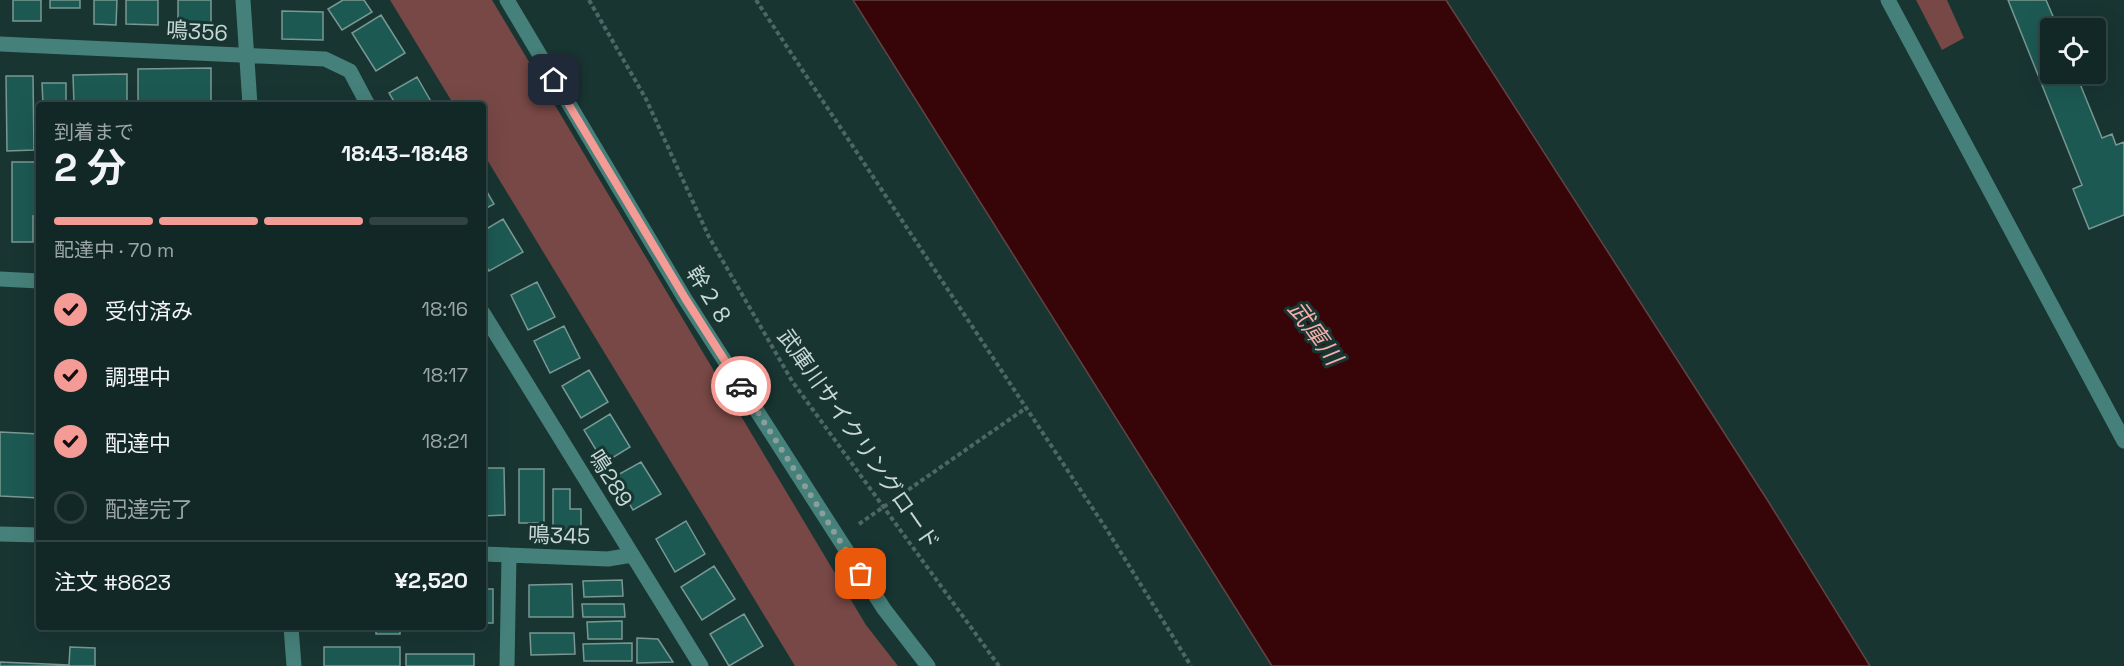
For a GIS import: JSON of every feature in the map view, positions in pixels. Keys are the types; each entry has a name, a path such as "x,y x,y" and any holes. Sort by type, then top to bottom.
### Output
{"street":[{"path":"243,0 250,102"},
{"name":"幹２８","path":"507,0 685,298 884,609 928,666"},
{"path":"1888,0 2124,441"},
{"name":"鳴356","path":"0,44 325,59 350,71 366,102"},
{"path":"0,279 36,281"},
{"name":"鳴289","path":"486,318 701,666"},
{"path":"0,534 36,536"},
{"name":"鳴345","path":"486,554 608,559 632,555"},
{"path":"507,666 509,555"},
{"path":"291,630 294,666"}],"path":[{"name":"武庫川サイクリングロード","path":"588,0 646,99 709,237 792,381 999,666"},
{"path":"756,0 1107,530 1191,666"},
{"path":"838,538 1026,408"}],"shaded area":[{"path":"390,0 492,0 866,625 898,666 795,666 486,158 486,102 452,102"},
{"path":"1916,0 1947,0 1964,38 1942,50"}],"water":[{"name":"武庫川","path":"853,0 1446,0 1768,501 1870,666 1272,666"}],"building":[{"path":"13,0 41,0 41,21 13,21"},
{"path":"50,0 80,0 80,8 50,8"},
{"path":"94,0 117,0 116,25 94,24"},
{"path":"126,0 158,0 158,25 126,24"},
{"path":"178,0 211,0 211,33 178,32"},
{"path":"343,0 364,0 372,12 342,30 328,9"},
{"path":"2008,0 2046,0 2054,18 2040,18 2040,80"},
{"path":"282,11 323,12 323,40 282,39"},
{"path":"381,15 405,53 376,71 352,33"},
{"path":"211,68 211,102 138,102 138,69"},
{"path":"127,74 127,102 74,102 73,75"},
{"path":"6,76 33,76 34,150 7,151"},
{"path":"417,77 431,102 394,102 389,93"},
{"path":"42,83 66,83 66,102 43,102"},
{"path":"2042,84 2080,84 2102,138 2112,134 2116,145 2124,142 2124,215 2089,229 2073,189 2082,185"},
{"path":"12,162 36,162 36,216 33,216 33,242 12,242"},
{"path":"486,190 494,204 486,208"},
{"path":"503,219 523,252 489,271 486,266 486,229"},
{"path":"537,282 555,317 528,330 511,295"},
{"path":"564,326 580,358 550,373 534,341"},
{"path":"589,370 608,402 581,418 562,386"},
{"path":"610,414 630,447 604,463 584,430"},
{"path":"0,432 36,434 36,498 0,496"},
{"path":"641,462 661,494 633,510 614,477"},
{"path":"486,468 504,468 505,515 486,516"},
{"path":"519,469 544,469 544,523 519,523"},
{"path":"553,489 570,489 570,509 581,509 581,537 553,537"},
{"path":"686,521 705,554 675,572 656,539"},
{"path":"714,566 735,599 702,620 681,587"},
{"path":"622,580 623,596 584,597 583,581"},
{"path":"572,584 573,617 529,617 529,585"},
{"path":"486,589 493,589 493,623 486,623"},
{"path":"582,604 624,604 625,617 583,617"},
{"path":"744,614 763,646 729,666 710,634"},
{"path":"622,621 622,639 588,639 587,622"},
{"path":"376,630 400,630 400,634 376,634"},
{"path":"530,633 574,633 575,654 531,655"},
{"path":"637,638 658,639 673,662 637,663"},
{"path":"632,643 632,661 584,661 583,644"},
{"path":"70,647 95,648 95,666 0,666 0,662 69,665"},
{"path":"324,647 400,647 400,666 324,666"},
{"path":"406,654 474,654 474,666 406,666"}],"way so far":[{"path":"741,386 861,574"}],"route":[{"path":"554,80 685,298 741,386"}]}
